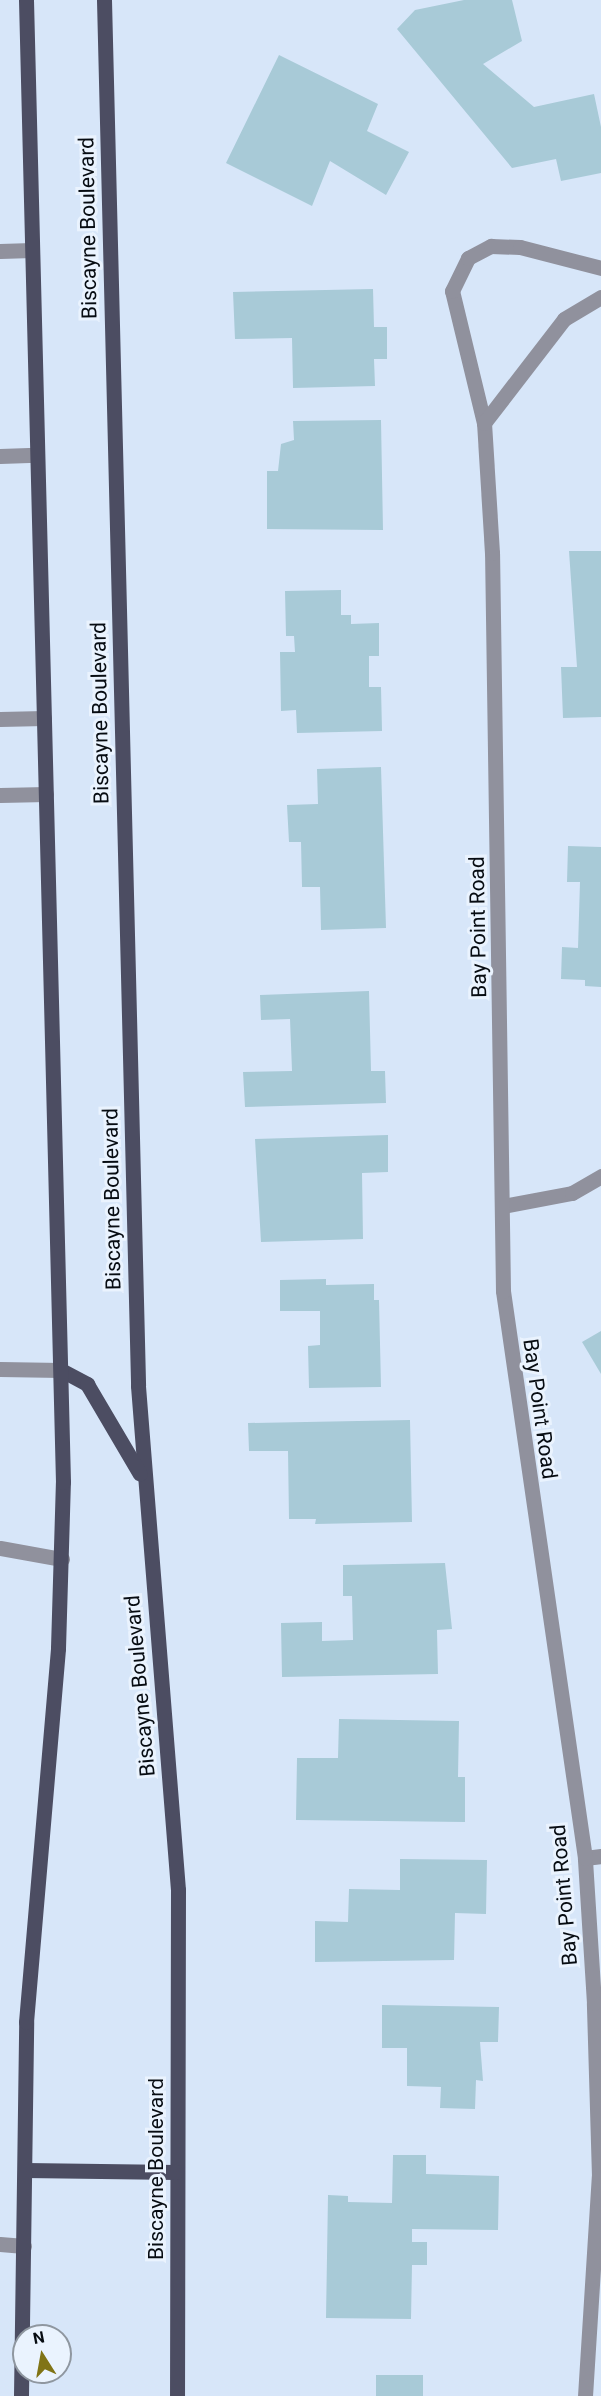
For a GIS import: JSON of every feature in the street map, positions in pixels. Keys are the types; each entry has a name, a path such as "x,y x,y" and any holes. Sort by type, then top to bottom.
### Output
{"main road":[{"path":"21,2396 32,1925 62,1559 61,1370 26,0"},
{"name":"Biscayne Boulevard","path":"104,0 143,1479 178,1890 177,2396"},
{"path":"61,1370 87,1384 143,1479"},
{"path":"25,2170 176,2172"}],"street":[{"name":"Bay Point Road","path":"585,2396 599,2176 585,1858 503,1290 492,553 484,423 452,291 468,258 491,246 520,247 601,268"},
{"path":"0,251 32,250"},
{"path":"484,423 564,319 601,297"},
{"path":"0,456 36,455"},
{"path":"0,720 44,718"},
{"path":"0,795 46,794"},
{"path":"503,1206 572,1193 601,1176"},
{"path":"0,1369 61,1370"},
{"path":"0,1548 62,1559"},
{"path":"585,1858 601,1856"},
{"path":"0,2244 24,2246"}],"building":[{"path":"464,0 512,0 522,41 483,64 534,107 594,94 601,127 601,173 561,181 556,159 512,168 397,29 415,10"},
{"path":"279,55 378,104 367,131 409,152 386,195 330,161 312,206 226,163"},
{"path":"373,289 374,327 387,327 387,359 374,359 375,386 293,388 292,338 235,339 233,292"},
{"path":"381,420 383,530 267,529 267,471 278,471 281,444 294,440 293,421"},
{"path":"569,551 601,551 601,717 563,718 561,667 577,667"},
{"path":"341,590 341,615 351,615 351,624 379,623 379,656 369,656 369,687 381,687 382,731 297,733 296,710 281,711 280,652 295,652 294,636 286,636 285,591"},
{"path":"381,767 386,928 321,930 320,887 302,887 301,842 289,842 287,805 318,804 317,769"},
{"path":"568,846 601,847 601,987 585,986 585,980 561,979 562,947 578,948 580,882 567,882"},
{"path":"369,991 371,1071 385,1071 386,1103 245,1107 243,1072 292,1071 290,1019 261,1020 260,995"},
{"path":"388,1135 388,1172 362,1173 363,1239 261,1242 255,1139"},
{"path":"326,1279 326,1285 374,1284 374,1300 379,1300 381,1387 309,1388 308,1346 320,1345 320,1311 280,1311 280,1280"},
{"path":"601,1331 601,1374 582,1342"},
{"path":"410,1420 412,1522 315,1524 316,1519 289,1519 288,1451 249,1451 248,1423"},
{"path":"445,1563 452,1629 437,1630 438,1674 282,1677 281,1623 322,1622 322,1641 353,1640 352,1596 343,1596 343,1565"},
{"path":"339,1719 459,1721 458,1777 465,1777 465,1822 296,1820 297,1758 338,1758"},
{"path":"400,1859 487,1860 486,1914 455,1913 454,1960 315,1962 315,1921 348,1922 349,1889 400,1890"},
{"path":"382,2005 499,2007 498,2042 480,2042 483,2081 476,2080 475,2109 440,2108 441,2087 407,2086 407,2048 382,2048"},
{"path":"393,2155 426,2155 426,2174 499,2176 498,2230 412,2229 412,2242 427,2242 427,2265 412,2265 411,2319 326,2318 328,2195 348,2196 348,2202 392,2203"},
{"path":"376,2375 423,2375 423,2396 376,2396"}]}
